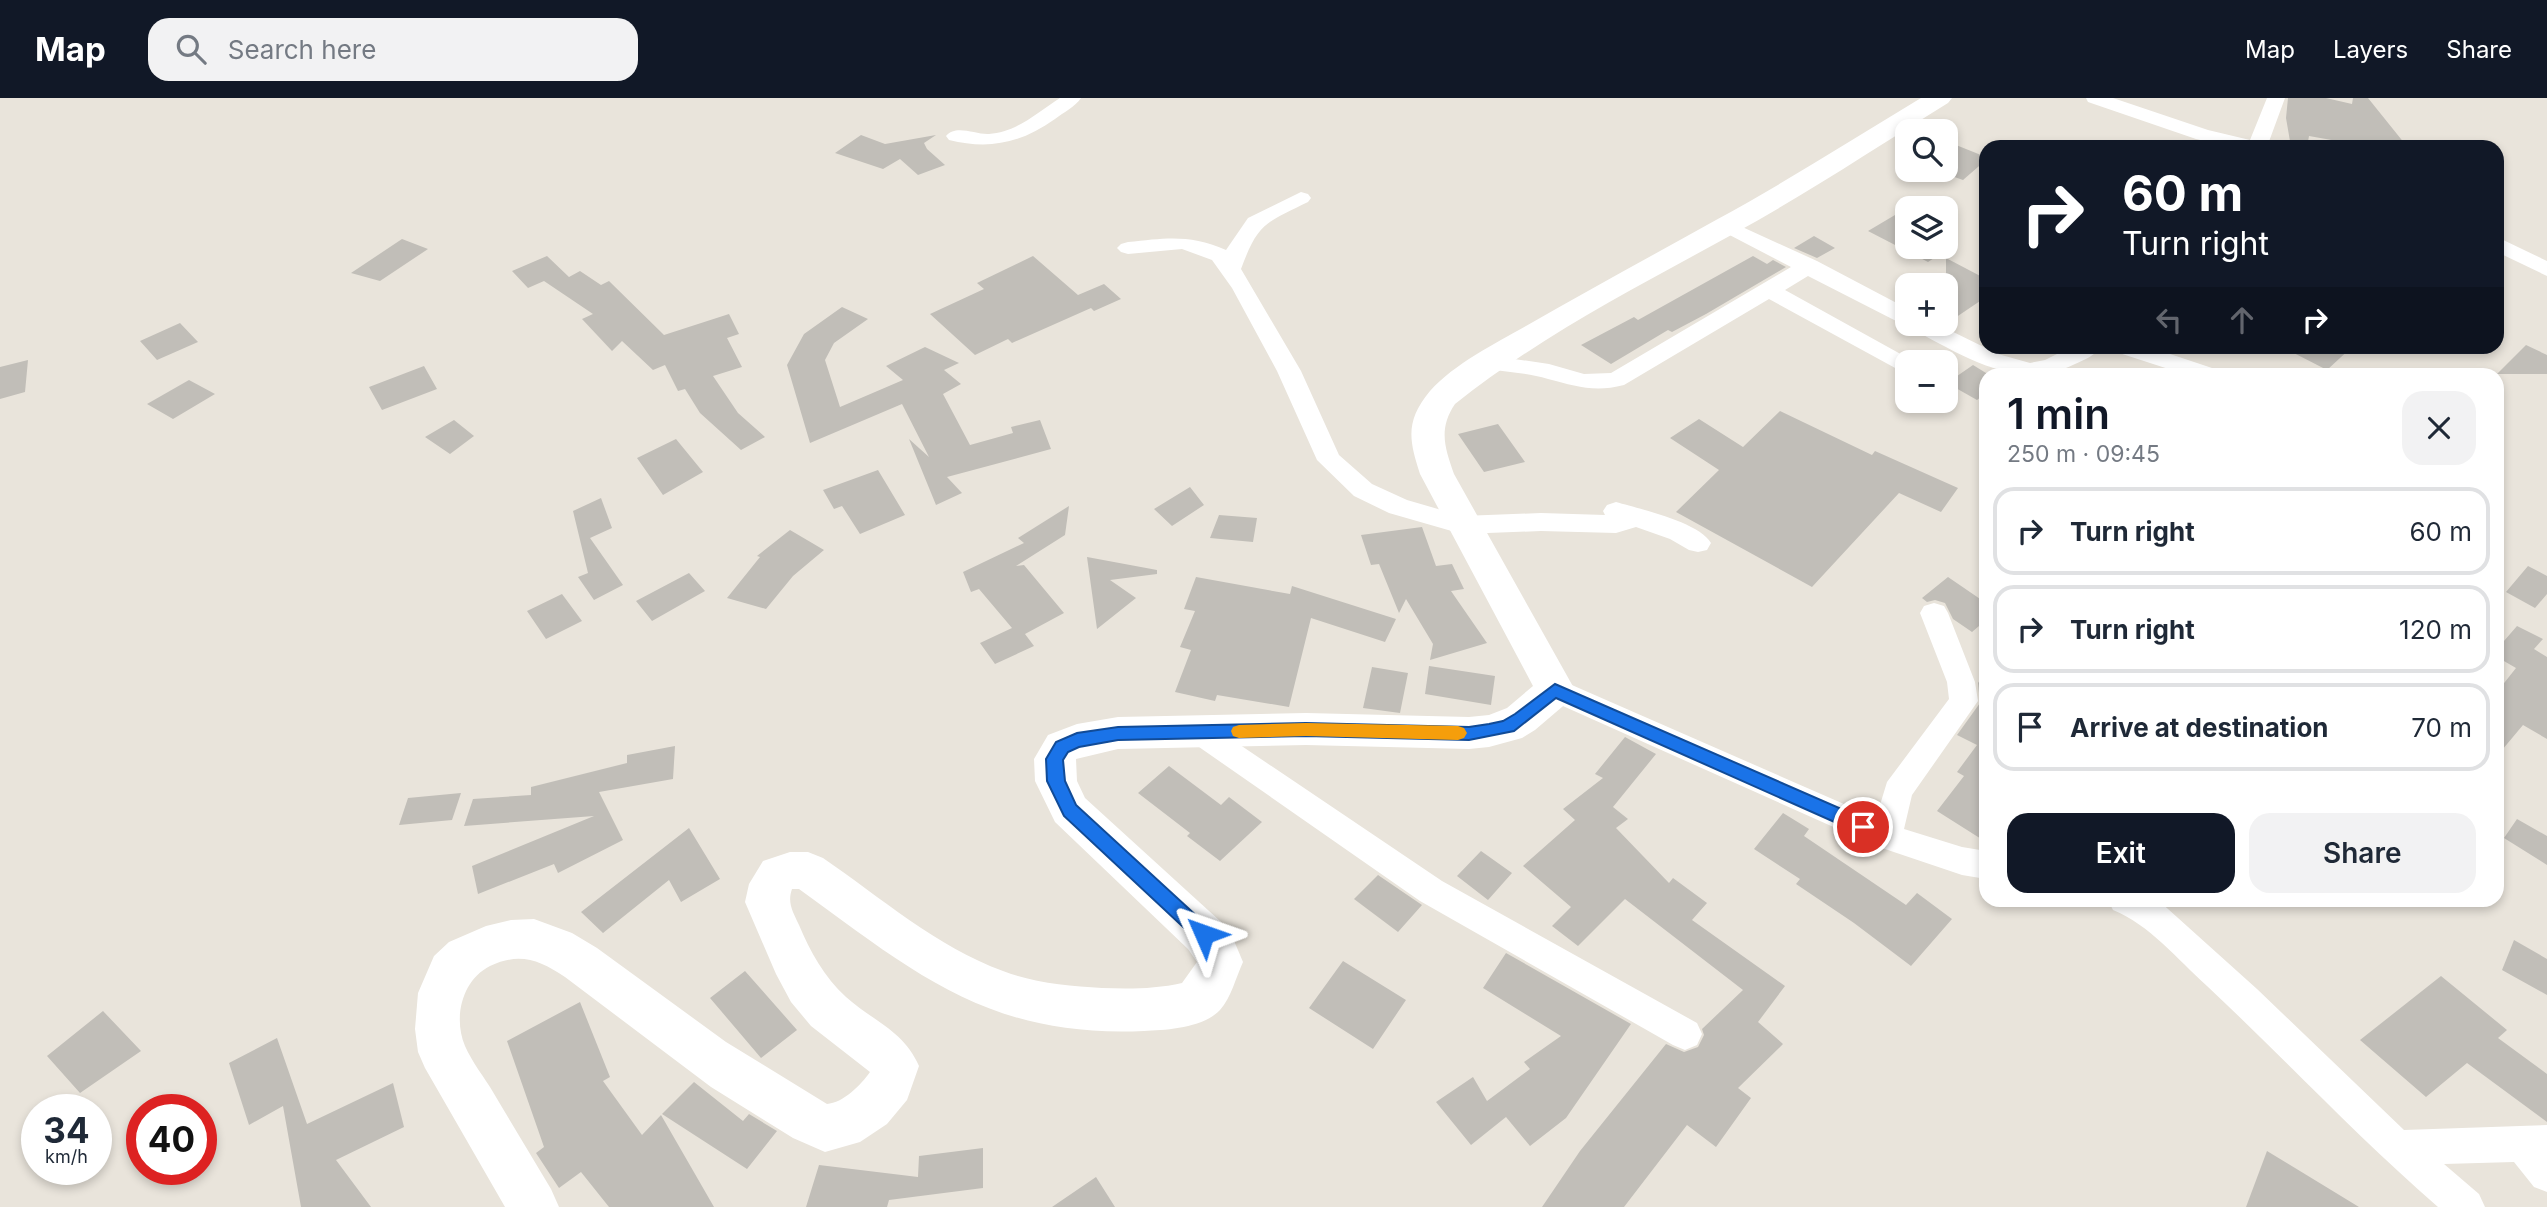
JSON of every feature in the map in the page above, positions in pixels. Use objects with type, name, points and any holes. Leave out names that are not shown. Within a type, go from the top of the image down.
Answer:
[{"type":"street","points":[[956,136],[991,140],[1011,136],[1028,129],[1072,98]]},
{"type":"street","points":[[1939,98],[1727,226],[1655,264],[1487,362],[1443,397],[1427,426],[1430,458],[1454,518],[1555,690],[1887,837],[1979,864]]},
{"type":"street","points":[[2095,98],[2203,135],[2226,140]]},
{"type":"street","points":[[2260,140],[2276,98]]},
{"type":"street","points":[[1231,268],[1236,245],[1243,232],[1259,220],[1301,198]]},
{"type":"street","points":[[1727,226],[1895,311]]},
{"type":"street","points":[[1128,248],[1182,243],[1200,246],[1220,255],[1231,268],[1289,371],[1329,460],[1363,490],[1398,507],[1454,518],[1616,524],[1633,519],[1679,533],[1698,543]]},
{"type":"street","points":[[2504,247],[2547,270]]},
{"type":"street","points":[[1487,362],[1549,371],[1583,382],[1615,380],[1809,266]]},
{"type":"street","points":[[1769,290],[1895,361]]},
{"type":"street","points":[[1945,336],[1979,352]]},
{"type":"street","points":[[1958,356],[1970,348]]},
{"type":"street","points":[[1983,354],[2021,368]]},
{"type":"street","points":[[2038,368],[2059,363],[2076,354]]},
{"type":"street","points":[[2146,354],[2189,368]]},
{"type":"street","points":[[1887,837],[1898,792],[1964,701],[1961,682],[1934,613]]},
{"type":"street","points":[[533,1207],[442,1052],[437,1032],[437,1012],[447,977],[458,962],[480,948],[509,941],[540,940],[589,970],[683,1041],[766,1095],[825,1128],[841,1125],[862,1114],[883,1095],[891,1083],[895,1066],[886,1053],[872,1041],[830,1014],[802,978],[767,902],[768,888],[776,874],[789,869],[808,871],[906,943],[961,975],[1004,993],[1035,1002],[1095,1011],[1139,1010],[1191,1003],[1202,996],[1220,962],[1216,950],[1190,920],[1070,810],[1056,781],[1054,759],[1062,747],[1077,740],[1118,733],[1306,729],[1469,733],[1489,731],[1508,727],[1521,719],[1555,690]]},
{"type":"street","points":[[1199,733],[1431,891],[1685,1034]]},
{"type":"street","points":[[2141,907],[2245,1000],[2397,1148],[2466,1207]]},
{"type":"street","points":[[2397,1148],[2535,1144],[2547,1174]]},
{"type":"building","points":[[2288,98],[2326,98],[2352,104],[2353,98],[2368,98],[2402,140],[2332,140],[2309,136],[2308,140],[2290,140],[2286,118]]},
{"type":"building","points":[[861,135],[885,144],[936,135],[924,143],[945,165],[918,175],[900,159],[883,169],[835,153]]},
{"type":"building","points":[[1958,146],[1979,154],[1979,166],[1963,180],[1958,178]]},
{"type":"building","points":[[1895,215],[1895,245],[1868,231]]},
{"type":"building","points":[[1814,236],[1835,248],[1817,258],[1794,248]]},
{"type":"building","points":[[402,239],[428,249],[380,281],[351,273]]},
{"type":"building","points":[[547,256],[569,277],[580,271],[601,285],[609,281],[664,335],[729,314],[739,334],[727,338],[742,367],[713,376],[738,413],[765,437],[741,450],[700,413],[685,389],[678,391],[665,365],[653,370],[622,341],[612,351],[582,319],[593,314],[544,281],[528,288],[512,271]]},
{"type":"building","points":[[1033,256],[1078,295],[1104,284],[1121,299],[1094,311],[1091,308],[1012,343],[1008,339],[975,355],[930,314],[984,289],[977,283]]},
{"type":"building","points":[[1753,256],[1767,264],[1773,260],[1786,267],[1706,314],[1672,332],[1668,330],[1611,364],[1581,345],[1634,317],[1638,320]]},
{"type":"building","points":[[1946,259],[1979,275],[1979,302],[1958,316],[1958,273],[1946,273]]},
{"type":"building","points":[[842,307],[868,319],[834,343],[825,360],[840,407],[903,380],[886,366],[925,347],[959,363],[944,370],[961,384],[943,394],[970,445],[1013,433],[1011,427],[1040,420],[1051,449],[947,477],[962,493],[936,505],[909,439],[929,457],[902,404],[810,443],[787,365],[804,334]]},
{"type":"building","points":[[180,323],[198,342],[157,360],[140,341]]},
{"type":"building","points":[[2526,345],[2547,355],[2547,374],[2504,374],[2503,368]]},
{"type":"building","points":[[2296,354],[2344,354],[2329,368],[2323,368]]},
{"type":"building","points":[[28,360],[25,392],[0,399],[0,367]]},
{"type":"building","points":[[1973,365],[1979,369],[1977,400],[1958,389],[1958,375]]},
{"type":"building","points":[[424,366],[437,389],[382,410],[369,387]]},
{"type":"building","points":[[189,380],[215,394],[173,419],[147,404]]},
{"type":"building","points":[[1780,411],[1872,455],[1875,451],[1958,488],[1941,512],[1899,493],[1812,587],[1676,512],[1719,470],[1670,438],[1699,419],[1743,447]]},
{"type":"building","points":[[454,420],[474,436],[450,454],[425,437]]},
{"type":"building","points":[[1498,424],[1525,462],[1484,472],[1458,434]]},
{"type":"building","points":[[676,439],[703,472],[663,495],[637,458]]},
{"type":"building","points":[[878,470],[905,515],[860,534],[842,506],[834,509],[823,490]]},
{"type":"building","points":[[1190,487],[1204,505],[1172,526],[1154,509]]},
{"type":"building","points":[[601,498],[612,528],[590,538],[623,585],[594,600],[578,577],[588,573],[573,511]]},
{"type":"building","points":[[1069,506],[1065,535],[1016,566],[1024,565],[1064,613],[1025,634],[1034,646],[995,664],[980,643],[1012,628],[979,589],[971,592],[963,572],[1024,543],[1018,538]]},
{"type":"building","points":[[1219,515],[1257,518],[1253,542],[1210,538]]},
{"type":"building","points":[[1422,527],[1436,566],[1452,564],[1464,589],[1451,591],[1487,643],[1430,660],[1433,644],[1406,599],[1399,613],[1379,564],[1371,565],[1361,535]]},
{"type":"building","points":[[790,530],[824,550],[793,576],[766,609],[727,598],[760,557],[757,556]]},
{"type":"building","points":[[1087,557],[1157,570],[1157,574],[1110,580],[1136,598],[1097,629]]},
{"type":"building","points":[[2528,566],[2547,576],[2547,594],[2535,608],[2506,592]]},
{"type":"building","points":[[689,573],[705,591],[652,621],[636,601]]},
{"type":"building","points":[[1196,577],[1290,594],[1292,586],[1396,619],[1385,642],[1311,618],[1289,707],[1217,695],[1215,701],[1175,692],[1191,650],[1180,647],[1195,611],[1184,609]]},
{"type":"building","points":[[1948,577],[1979,598],[1979,626],[1972,632],[1953,619],[1945,603],[1935,600],[1927,602],[1922,598]]},
{"type":"building","points":[[562,594],[582,621],[546,639],[527,611]]},
{"type":"building","points":[[2517,626],[2543,639],[2534,649],[2547,657],[2547,739],[2523,725],[2504,748],[2504,683],[2516,668],[2504,661],[2504,641]]},
{"type":"building","points":[[1429,666],[1495,676],[1491,705],[1425,694]]},
{"type":"building","points":[[1372,667],[1408,673],[1400,713],[1363,708]]},
{"type":"building","points":[[1979,704],[1979,838],[1937,811],[1964,776],[1957,772],[1977,745],[1957,735]]},
{"type":"building","points":[[1625,737],[1656,754],[1613,807],[1628,819],[1616,828],[1669,883],[1673,878],[1707,903],[1692,920],[1785,986],[1758,1022],[1783,1044],[1738,1088],[1751,1098],[1716,1147],[1687,1125],[1624,1207],[1542,1207],[1580,1151],[1666,1044],[1684,1052],[1698,1047],[1704,1035],[1702,1029],[1743,990],[1625,899],[1578,946],[1552,926],[1571,907],[1523,866],[1575,820],[1563,809],[1603,778],[1595,774]]},
{"type":"building","points":[[675,746],[673,779],[599,792],[623,840],[558,873],[554,864],[478,894],[472,866],[594,816],[464,826],[473,799],[531,795],[531,787],[627,763],[627,755]]},
{"type":"building","points":[[1169,766],[1221,805],[1229,797],[1262,822],[1220,861],[1187,836],[1190,833],[1138,793]]},
{"type":"building","points":[[461,793],[452,820],[399,825],[408,798]]},
{"type":"building","points":[[1783,813],[1809,829],[1804,836],[1906,905],[1917,893],[1952,919],[1911,966],[1796,884],[1800,879],[1754,849]]},
{"type":"building","points":[[2517,819],[2547,836],[2547,865],[2504,838]]},
{"type":"building","points":[[689,828],[720,879],[681,902],[669,880],[603,933],[581,912]]},
{"type":"building","points":[[1481,851],[1512,873],[1488,900],[1457,876]]},
{"type":"building","points":[[1378,875],[1422,905],[1398,932],[1354,899]]},
{"type":"building","points":[[2514,940],[2547,959],[2547,995],[2502,970]]},
{"type":"building","points":[[1506,953],[1631,1024],[1566,1118],[1530,1146],[1506,1117],[1471,1145],[1436,1102],[1473,1077],[1487,1101],[1530,1069],[1524,1062],[1561,1036],[1483,988]]},
{"type":"building","points":[[1343,961],[1406,1000],[1373,1049],[1309,1008]]},
{"type":"building","points":[[745,971],[797,1030],[761,1058],[710,998]]},
{"type":"building","points":[[2441,976],[2507,1030],[2498,1038],[2547,1074],[2547,1122],[2467,1063],[2426,1097],[2360,1040]]},
{"type":"building","points":[[580,1002],[610,1077],[603,1081],[642,1135],[661,1115],[714,1207],[609,1207],[581,1172],[559,1188],[536,1153],[544,1147],[507,1041]]},
{"type":"building","points":[[103,1011],[141,1051],[80,1093],[47,1056]]},
{"type":"building","points":[[277,1038],[307,1124],[393,1083],[404,1127],[336,1160],[371,1207],[301,1207],[283,1106],[249,1125],[229,1063]]},
{"type":"building","points":[[694,1082],[743,1121],[749,1114],[777,1131],[747,1169],[662,1114]]},
{"type":"building","points":[[983,1148],[983,1188],[889,1200],[887,1207],[806,1207],[819,1165],[918,1177],[919,1156]]},
{"type":"building","points":[[2267,1151],[2359,1207],[2246,1207]]},
{"type":"building","points":[[1096,1177],[1115,1207],[1052,1207]]},
{"type":"slow traffic","points":[[1239,731],[1306,729],[1458,733]]},
{"type":"route","points":[[1204,934],[1070,810],[1056,781],[1054,759],[1062,747],[1077,740],[1118,733],[1306,729],[1469,733],[1489,731],[1508,727],[1521,719],[1555,690],[1863,827]]}]
